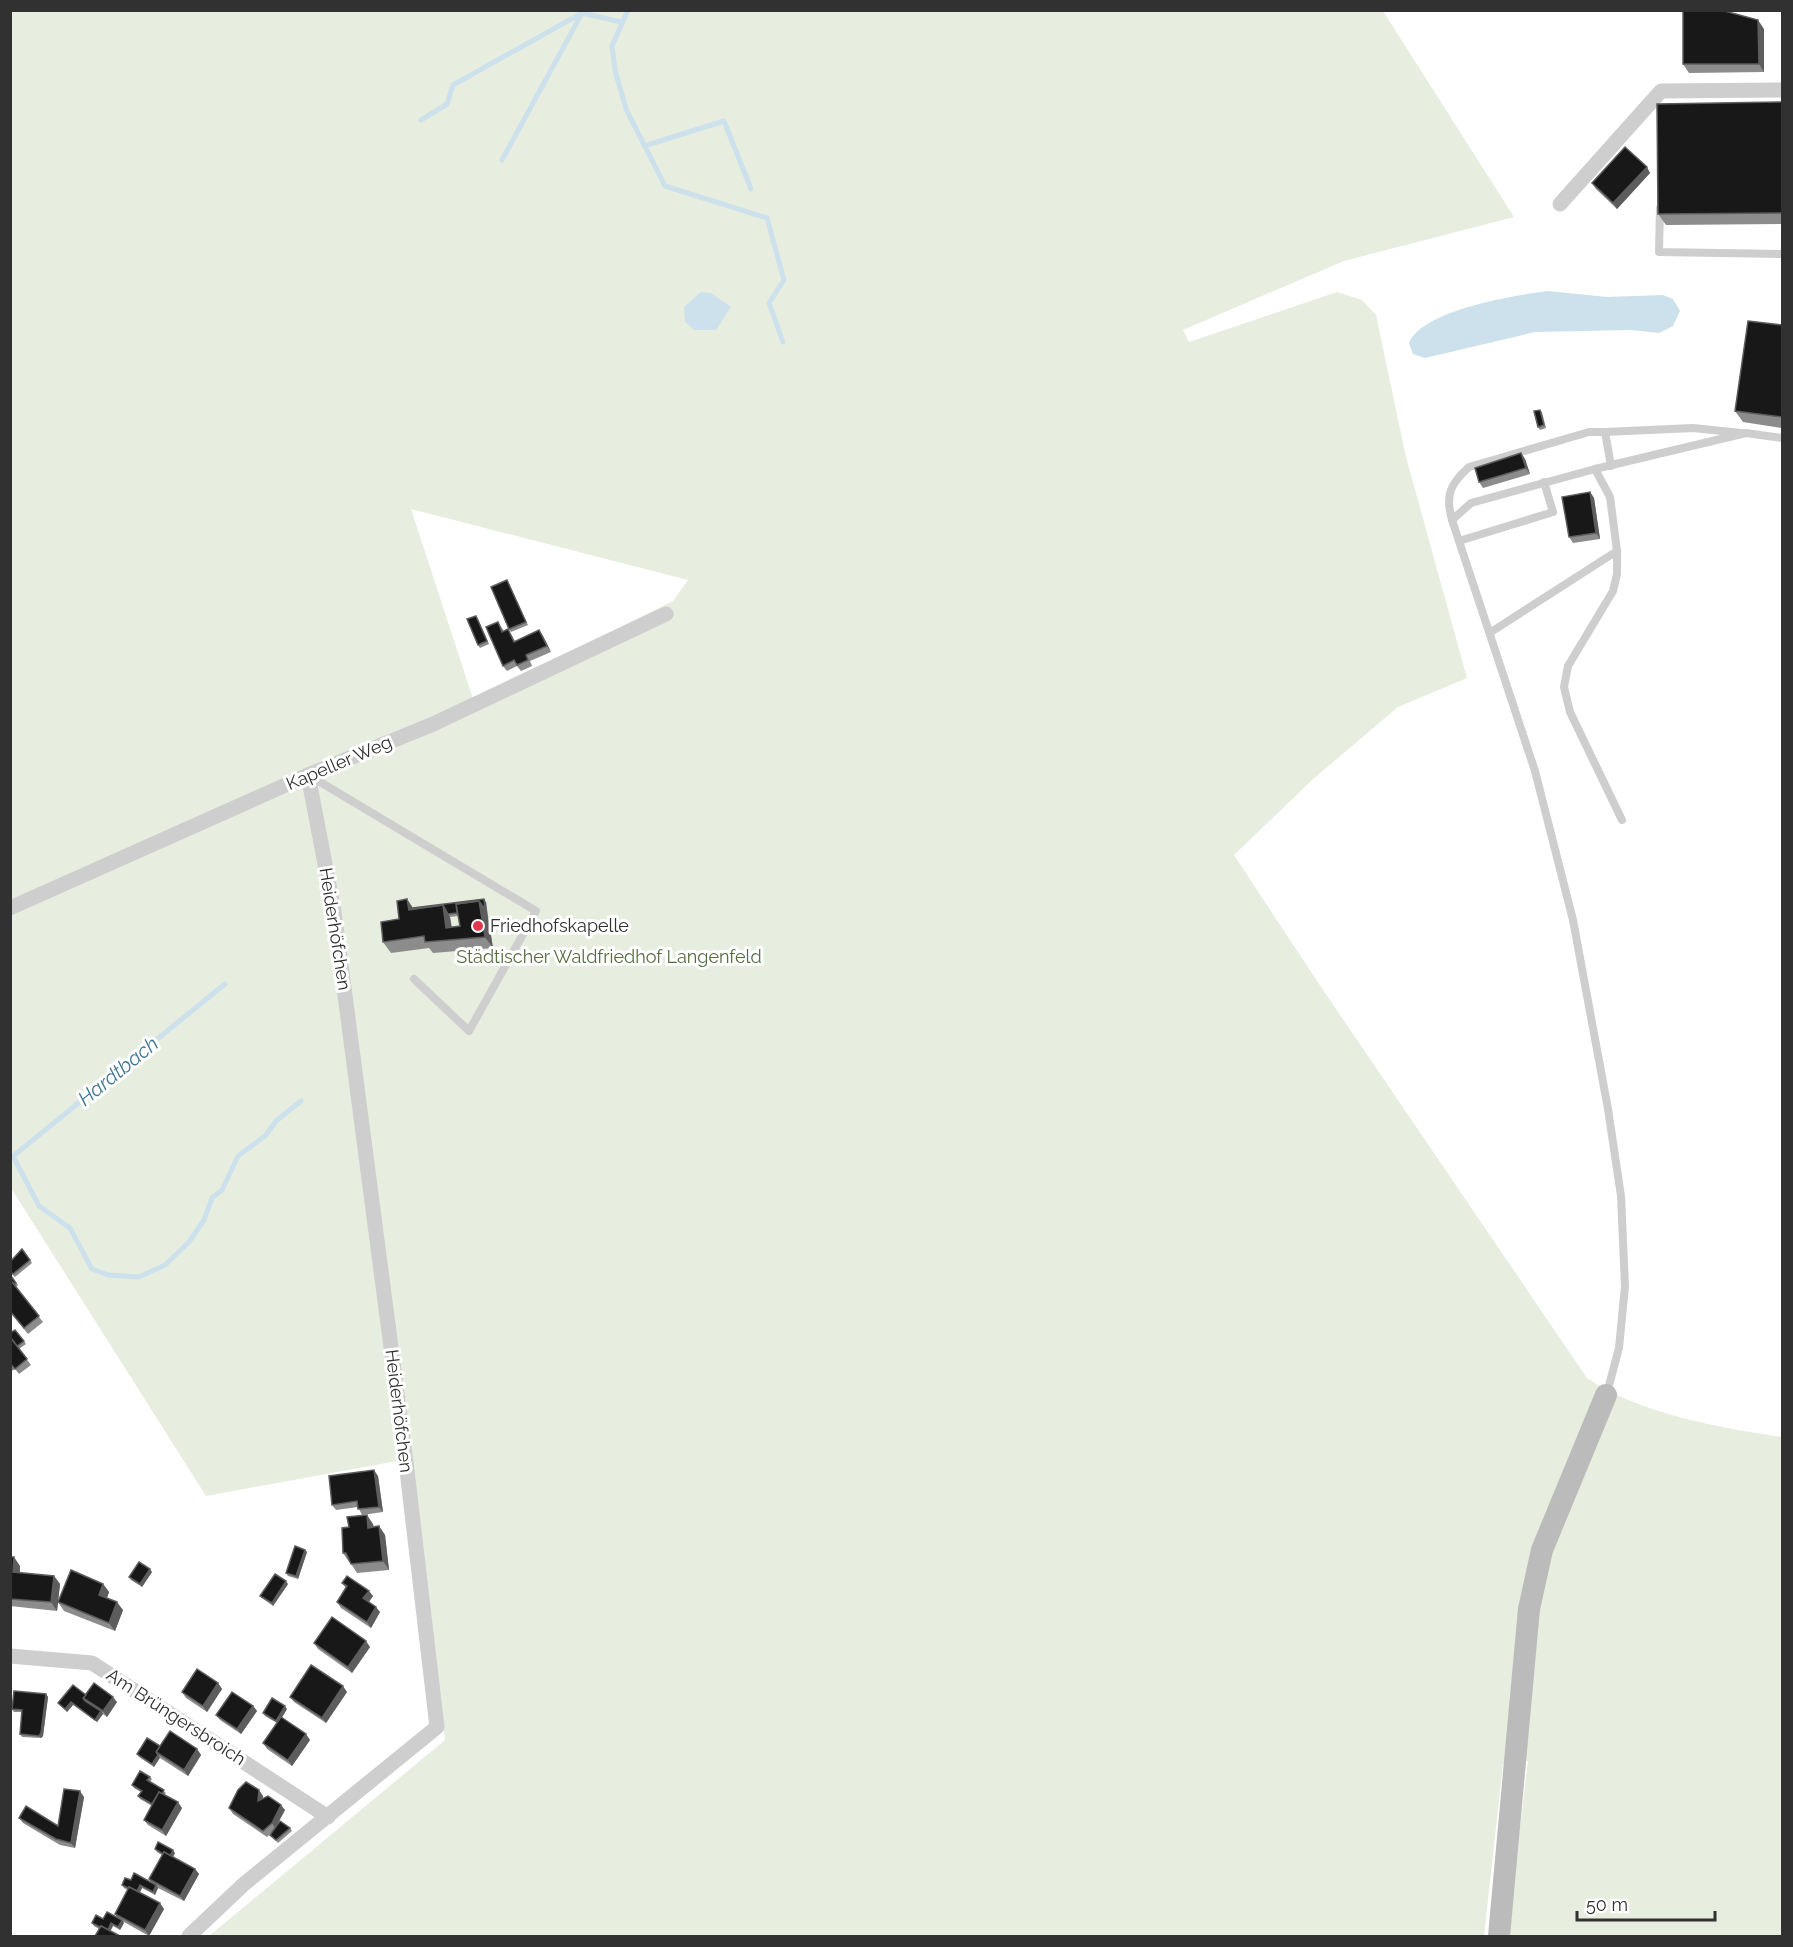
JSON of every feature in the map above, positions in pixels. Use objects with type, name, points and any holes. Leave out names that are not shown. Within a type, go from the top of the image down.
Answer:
[{"type":"street","points":[[1560,204],[1661,97],[1782,90]]},
{"type":"street","name":"Kapeller Weg","points":[[10,908],[308,775],[431,725],[666,614]]},
{"type":"street","name":"Heiderhöfchen","points":[[189,1936],[244,1884],[437,1727],[406,1462],[334,911],[308,775]]},
{"type":"street","points":[[1499,1936],[1529,1609],[1542,1550],[1606,1395]]},
{"type":"street","name":"Am Brüngersbroich","points":[[10,1656],[92,1663],[328,1817]]},
{"type":"lane","points":[[1660,194],[1659,252],[1782,254]]},
{"type":"lane","points":[[1606,1395],[1619,1348],[1625,1286],[1621,1196],[1608,1109],[1572,920],[1535,771],[1491,632],[1452,520],[1447,503],[1448,491],[1455,479],[1469,466],[1589,432],[1693,428],[1782,438]]},
{"type":"lane","points":[[1605,432],[1611,466]]},
{"type":"lane","points":[[1452,520],[1471,503],[1595,469],[1746,434]]},
{"type":"lane","points":[[1595,469],[1610,497],[1617,551],[1613,591],[1568,666],[1564,687],[1570,712],[1622,820]]},
{"type":"lane","points":[[1460,541],[1553,512],[1544,482]]},
{"type":"lane","points":[[1491,632],[1617,551]]},
{"type":"lane","points":[[308,775],[536,911],[469,1031],[414,979]]},
{"type":"green space","name":"Städtischer Waldfriedhof Langenfeld","points":[[11,11],[1383,11],[1514,217],[1344,261],[1183,330],[1189,342],[1337,292],[1362,300],[1376,315],[1406,457],[1467,678],[1398,707],[1312,780],[1234,855],[1587,1378],[1631,1401],[1681,1418],[1782,1437],[1782,1936],[1507,1936],[1528,1761],[1503,1764],[1484,1936],[209,1936],[445,1740],[408,1459],[206,1496],[11,1188]],"holes":[[[411,509],[688,580],[673,601],[473,699]]]},
{"type":"water","points":[[1548,291],[1607,297],[1663,295],[1673,299],[1680,311],[1673,326],[1659,333],[1631,330],[1535,332],[1425,358],[1413,354],[1409,343],[1417,331],[1450,313],[1514,296]]},
{"type":"water","points":[[701,292],[711,293],[731,307],[716,330],[694,330],[685,322],[684,307]]},
{"type":"building","points":[[1683,10],[1721,10],[1758,20],[1759,64],[1683,64]]},
{"type":"building","points":[[1782,102],[1782,213],[1658,214],[1657,104]]},
{"type":"building","points":[[1625,147],[1647,167],[1613,203],[1592,183]]},
{"type":"building","points":[[1748,321],[1782,325],[1782,417],[1735,411]]},
{"type":"building","points":[[1540,410],[1544,425],[1538,427],[1534,411]]},
{"type":"building","points":[[1521,453],[1526,468],[1479,482],[1475,468]]},
{"type":"building","points":[[1590,492],[1596,533],[1569,537],[1562,497]]},
{"type":"building","points":[[507,580],[526,622],[509,629],[491,587]]},
{"type":"building","points":[[476,616],[487,641],[478,645],[467,619]]},
{"type":"building","points":[[498,622],[502,632],[508,629],[514,642],[539,630],[547,646],[526,655],[528,660],[517,665],[514,660],[503,666],[486,627]]},
{"type":"building","points":[[407,899],[409,910],[443,905],[446,928],[460,926],[456,904],[479,901],[485,937],[425,942],[424,936],[383,942],[381,922],[399,919],[397,901]]},
{"type":"building","points":[[484,899],[485,909],[479,901],[456,904],[457,913],[448,914],[443,905],[413,909],[413,908]]},
{"type":"building","points":[[22,1249],[30,1260],[13,1274],[10,1271],[10,1262]]},
{"type":"building","points":[[12,1282],[39,1316],[24,1328],[10,1311],[10,1283]]},
{"type":"building","points":[[15,1330],[24,1341],[17,1346],[10,1337],[10,1333]]},
{"type":"building","points":[[10,1337],[27,1359],[15,1369],[10,1363]]},
{"type":"building","points":[[374,1470],[379,1507],[358,1509],[357,1501],[332,1505],[329,1476]]},
{"type":"building","points":[[367,1515],[368,1528],[379,1526],[383,1561],[351,1564],[346,1553],[343,1553],[342,1528],[349,1527],[347,1517]]},
{"type":"building","points":[[295,1546],[305,1550],[296,1576],[286,1573]]},
{"type":"building","points":[[10,1557],[14,1557],[13,1572],[54,1576],[51,1602],[10,1599]]},
{"type":"building","points":[[139,1562],[150,1569],[140,1584],[129,1577]]},
{"type":"building","points":[[71,1570],[103,1584],[99,1595],[117,1602],[109,1623],[58,1602]]},
{"type":"building","points":[[275,1574],[286,1581],[272,1603],[260,1596]]},
{"type":"building","points":[[347,1576],[369,1591],[363,1598],[376,1607],[367,1622],[337,1602],[347,1586],[342,1583]]},
{"type":"building","points":[[332,1617],[366,1641],[348,1667],[314,1643]]},
{"type":"building","points":[[311,1665],[343,1686],[322,1718],[290,1697]]},
{"type":"building","points":[[197,1669],[218,1683],[203,1706],[182,1692]]},
{"type":"building","points":[[94,1683],[113,1697],[103,1711],[83,1698]]},
{"type":"building","points":[[73,1685],[86,1695],[83,1698],[85,1701],[101,1711],[95,1720],[71,1702],[65,1709],[58,1703]]},
{"type":"building","points":[[14,1691],[46,1694],[39,1736],[20,1734],[22,1710],[12,1709]]},
{"type":"building","points":[[232,1692],[253,1706],[237,1729],[216,1715]]},
{"type":"building","points":[[272,1698],[285,1706],[276,1721],[263,1713]]},
{"type":"building","points":[[281,1717],[306,1734],[288,1760],[263,1743]]},
{"type":"building","points":[[170,1731],[197,1749],[184,1770],[156,1752]]},
{"type":"building","points":[[147,1738],[160,1746],[156,1752],[158,1755],[152,1764],[137,1754]]},
{"type":"building","points":[[140,1771],[150,1777],[147,1780],[164,1790],[162,1794],[159,1792],[152,1804],[138,1796],[142,1791],[132,1785]]},
{"type":"building","points":[[246,1782],[259,1790],[258,1801],[268,1796],[281,1805],[272,1823],[263,1831],[229,1808],[238,1790]]},
{"type":"building","points":[[64,1789],[80,1791],[71,1843],[56,1839],[19,1818],[26,1806],[58,1826]]},
{"type":"building","points":[[159,1792],[178,1802],[162,1830],[144,1820]]},
{"type":"building","points":[[280,1821],[290,1828],[276,1840],[270,1835]]},
{"type":"building","points":[[158,1842],[173,1850],[170,1856],[155,1849]]},
{"type":"building","points":[[164,1852],[195,1869],[180,1896],[149,1879]]},
{"type":"building","points":[[134,1873],[156,1885],[153,1892],[140,1885],[137,1891],[122,1885],[125,1878],[131,1880]]},
{"type":"building","points":[[129,1887],[160,1903],[145,1930],[115,1914]]},
{"type":"building","points":[[107,1912],[122,1920],[118,1927],[111,1923],[108,1930],[92,1923],[96,1915],[103,1919]]},
{"type":"building","points":[[101,1926],[120,1936],[95,1936]]},
{"type":"waterway","points":[[628,10],[612,46],[615,70],[626,109],[665,186],[767,218],[784,280],[769,303],[783,342]]},
{"type":"waterway","points":[[421,120],[447,104],[453,85],[582,13],[621,22]]},
{"type":"waterway","points":[[502,160],[581,15]]},
{"type":"waterway","points":[[644,146],[724,121],[751,189]]},
{"type":"waterway","name":"Hardtbach","points":[[12,1157],[225,984]]},
{"type":"waterway","points":[[13,1156],[39,1206],[70,1228],[92,1269],[108,1275],[139,1277],[165,1265],[189,1242],[204,1220],[212,1198],[222,1190],[238,1156],[266,1135],[276,1121],[301,1101]]},
{"type":"place","name":"Friedhofskapelle","points":[[478,926]]}]
